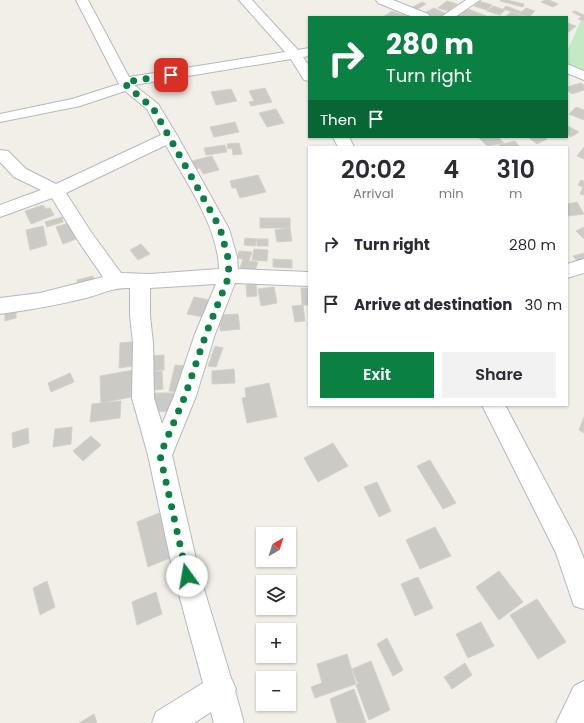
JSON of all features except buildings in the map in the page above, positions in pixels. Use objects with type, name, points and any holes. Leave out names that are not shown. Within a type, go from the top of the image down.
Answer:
[{"type":"street","points":[[82,0],[126,84],[153,108],[170,137],[220,228],[228,258],[229,276],[206,334],[185,396],[160,455]]},
{"type":"street","points":[[245,0],[295,55],[308,75]]},
{"type":"street","points":[[382,0],[422,16]]},
{"type":"street","points":[[449,16],[474,0]]},
{"type":"street","points":[[0,118],[75,103],[126,84],[308,52]]},
{"type":"street","points":[[568,68],[584,76]]},
{"type":"street","points":[[0,211],[56,191],[170,137]]},
{"type":"street","points":[[2,155],[20,173],[56,191],[85,237],[116,280]]},
{"type":"street","points":[[568,272],[584,266]]},
{"type":"street","points":[[0,306],[40,301],[79,292],[116,280],[140,281],[229,276],[308,279]]},
{"type":"street","points":[[140,281],[140,316],[144,343],[143,398],[160,455],[187,576],[221,689],[229,723]]},
{"type":"street","points":[[494,406],[567,548],[584,596]]},
{"type":"street","points":[[167,723],[221,689]]},
{"type":"street","points":[[571,723],[584,696]]},
{"type":"green space","points":[[584,13],[584,72],[568,66],[568,50]]},
{"type":"route","points":[[171,75],[125,82],[127,86],[153,108],[220,228],[228,258],[229,276],[194,366],[185,396],[160,455],[187,576]]}]
